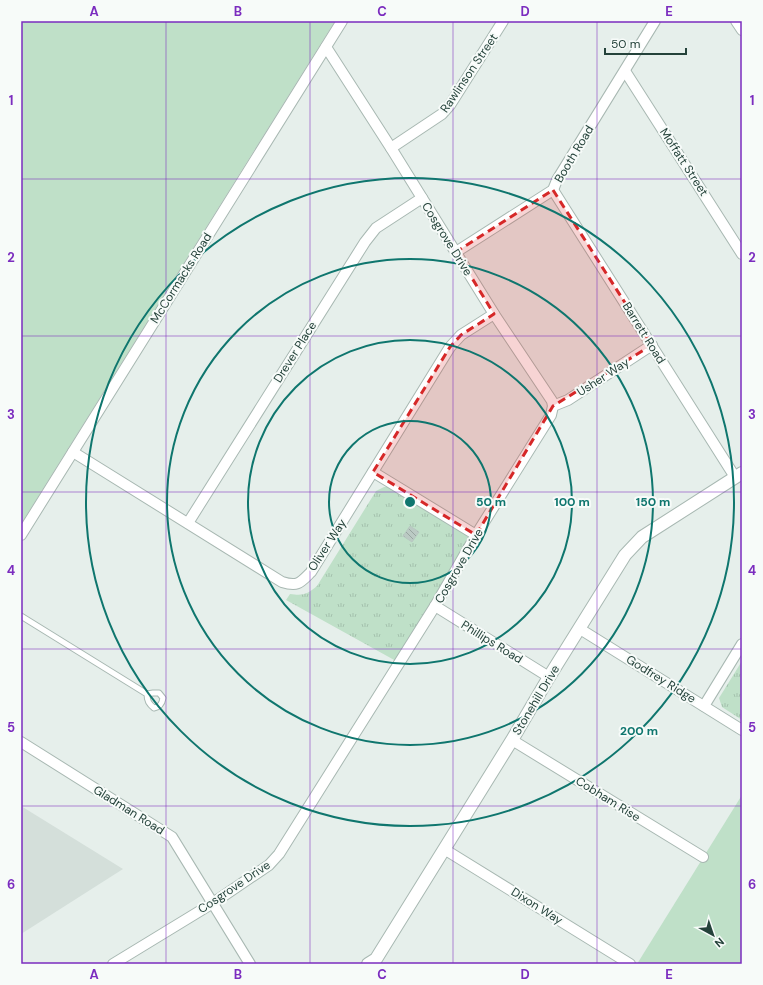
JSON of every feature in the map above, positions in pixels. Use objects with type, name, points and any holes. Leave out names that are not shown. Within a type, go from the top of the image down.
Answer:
[{"type":"street","name":"McCormacks Road","points":[[21,535],[342,21]]},
{"type":"street","name":"Rawlinson Street","points":[[391,148],[442,114],[450,105],[503,21]]},
{"type":"street","name":"Booth Road","points":[[456,252],[553,190],[557,180],[656,21]]},
{"type":"street","points":[[736,21],[742,30]]},
{"type":"street","name":"Cosgrove Drive","points":[[113,964],[270,865],[279,854],[435,606],[476,535],[551,415],[554,406],[494,314],[391,148],[326,47]]},
{"type":"street","name":"Moffatt Street","points":[[625,71],[742,254]]},
{"type":"street","name":"Barrett Road","points":[[553,190],[652,346],[739,475]]},
{"type":"street","name":"Drever Place","points":[[188,523],[365,242],[376,228],[422,198]]},
{"type":"street","name":"Oliver Way","points":[[73,452],[282,582],[292,585],[302,582],[311,572],[450,347],[461,336],[494,314]]},
{"type":"street","name":"Usher Way","points":[[554,406],[568,400],[652,346]]},
{"type":"street","points":[[373,472],[476,535]]},
{"type":"street","name":"Stonehill Drive","points":[[376,962],[549,677],[625,556],[642,537],[739,475]]},
{"type":"street","name":"Phillips Road","points":[[435,606],[549,677]]},
{"type":"street","name":"Godfrey Ridge","points":[[580,629],[742,730]]},
{"type":"street","points":[[704,706],[742,644]]},
{"type":"street","name":"Cobham Rise","points":[[512,740],[703,857]]},
{"type":"street","name":"Gladman Road","points":[[21,742],[172,837],[250,964]]},
{"type":"street","name":"Dixon Way","points":[[444,849],[630,964]]},
{"type":"lane","points":[[21,616],[147,694]]},
{"type":"highlighted area","points":[[553,190],[652,345],[553,406],[476,535],[373,472],[450,347],[461,335],[494,314],[456,252]]},
{"type":"shaded area","points":[[21,806],[123,869],[21,934]]},
{"type":"green space","points":[[21,21],[335,21],[21,524]]},
{"type":"green space","points":[[384,487],[388,487],[464,532],[469,539],[468,546],[396,661],[286,600],[290,594],[305,594],[317,586],[376,491]]},
{"type":"green space","points":[[742,661],[742,720],[722,707],[719,698]]},
{"type":"green space","points":[[742,795],[742,964],[637,964]]},
{"type":"building","points":[[410,526],[419,532],[412,542],[403,536]]}]
